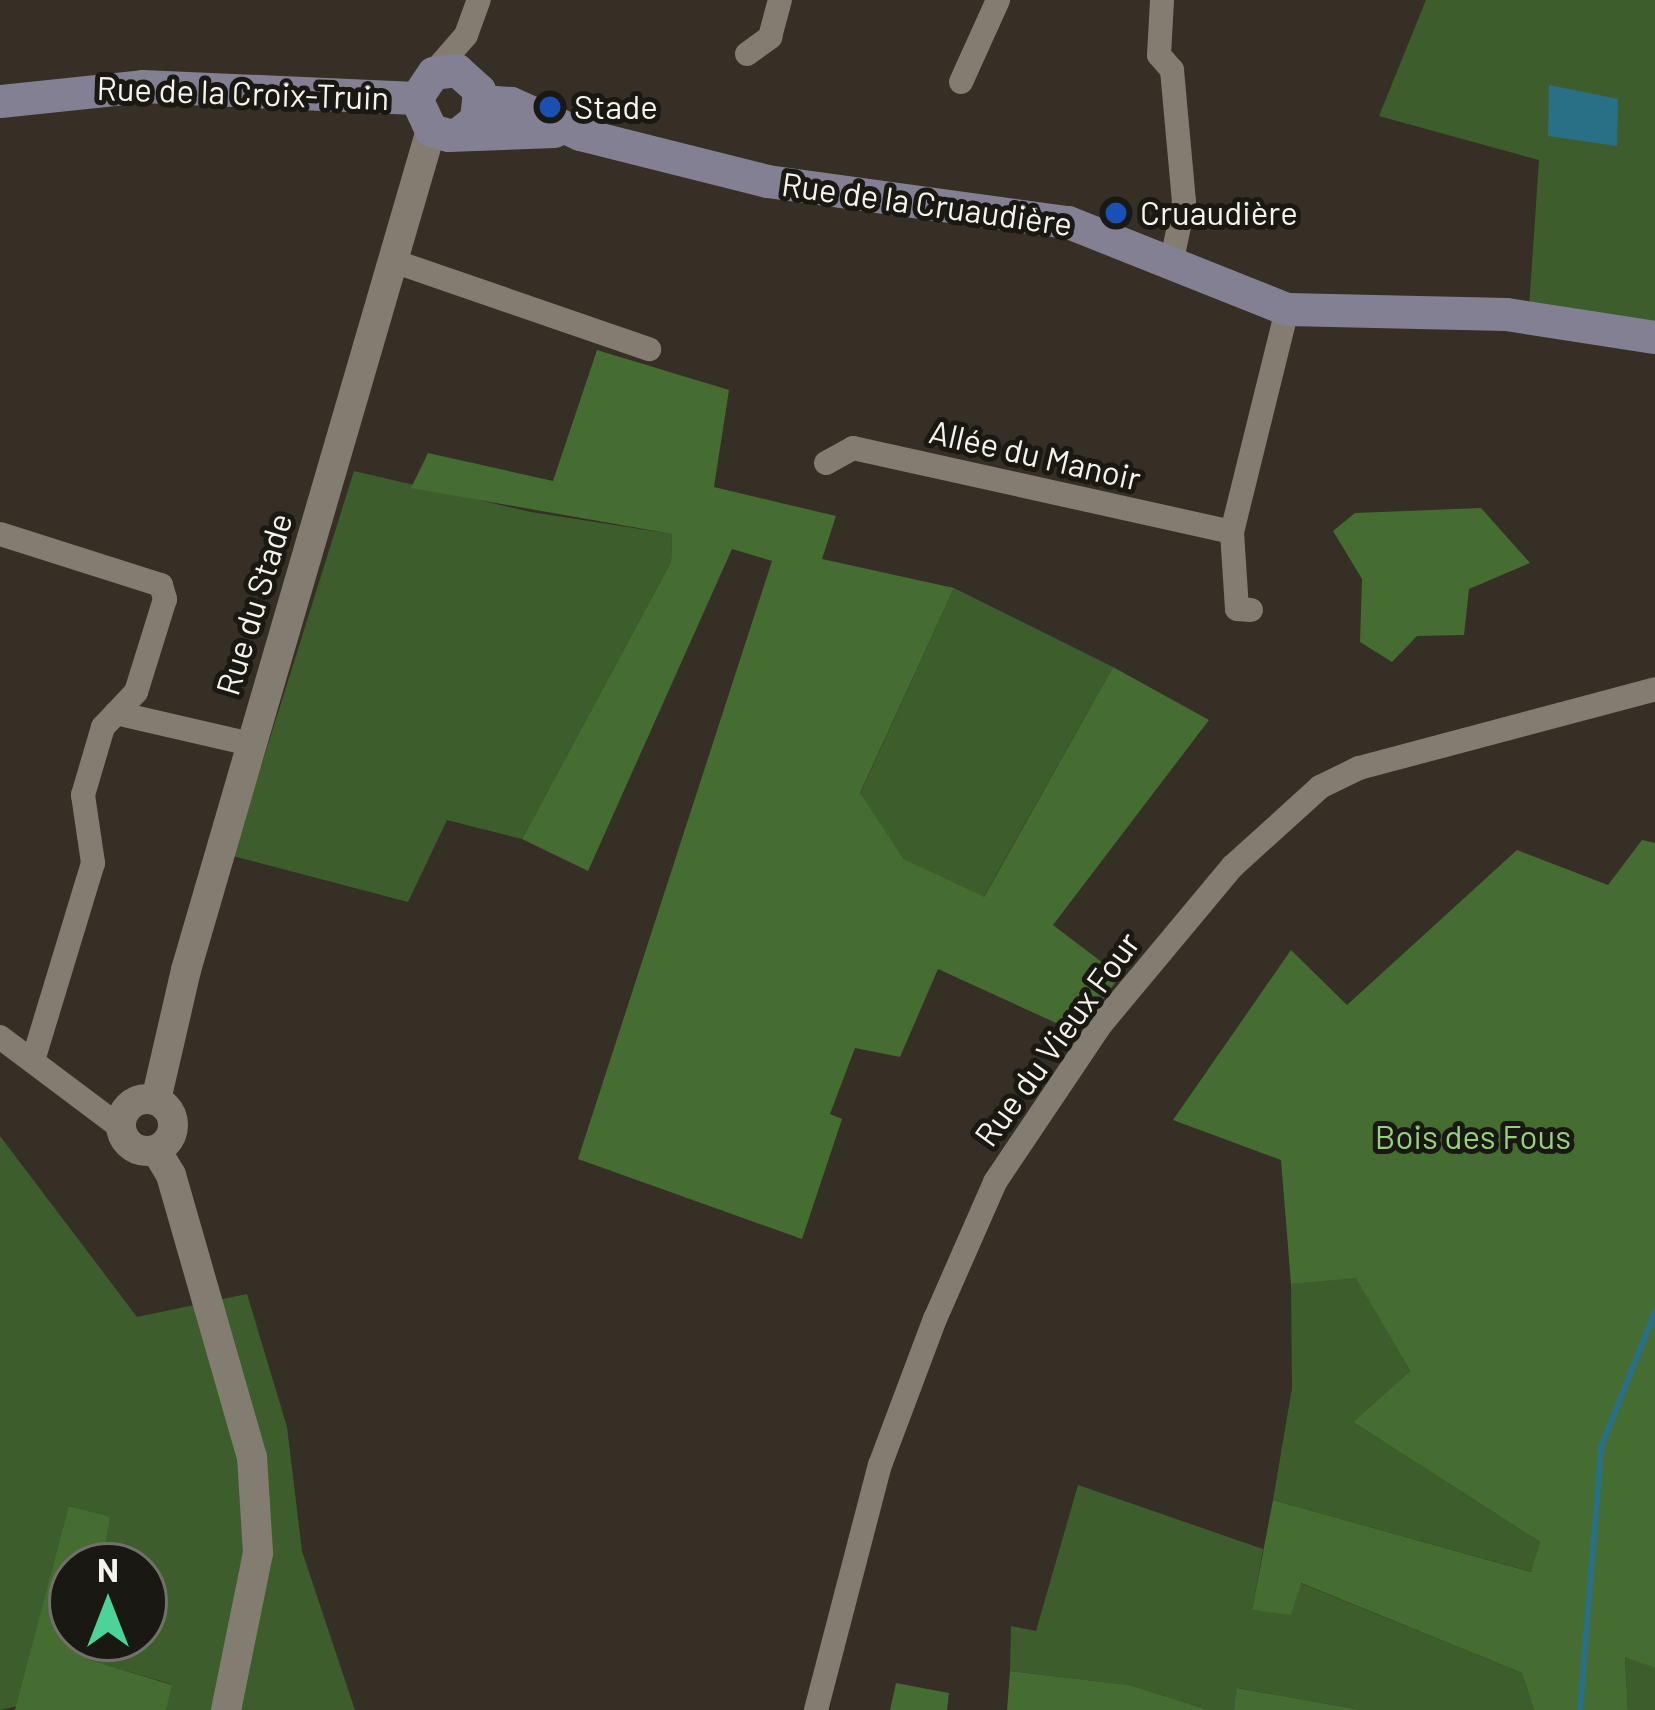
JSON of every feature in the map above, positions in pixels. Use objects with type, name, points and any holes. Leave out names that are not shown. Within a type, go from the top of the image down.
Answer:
[{"type":"main road","points":[[424,85],[445,131]]},
{"type":"main road","name":"Rue de la Croix-Truin","points":[[0,101],[142,86],[474,88]]},
{"type":"main road","name":"Rue de la Cruaudière","points":[[474,88],[580,134],[767,181],[1067,223],[1172,260],[1287,309],[1506,314],[1655,337]]},
{"type":"main road","points":[[445,131],[476,119],[474,88]]},
{"type":"main road","points":[[445,131],[509,127],[580,134]]},
{"type":"street","points":[[424,85],[466,35],[478,0]]},
{"type":"street","points":[[747,54],[770,37],[780,0]]},
{"type":"street","points":[[961,82],[998,0]]},
{"type":"street","points":[[1162,0],[1159,55],[1172,70],[1184,202],[1172,260]]},
{"type":"street","points":[[466,35],[474,88]]},
{"type":"street","name":"Rue du Stade","points":[[156,1100],[250,744],[393,261],[445,131]]},
{"type":"street","points":[[393,261],[649,349]]},
{"type":"street","points":[[1251,610],[1237,609],[1232,532],[1287,309]]},
{"type":"street","name":"Allée du Manoir","points":[[826,463],[853,448],[1232,532]]},
{"type":"street","points":[[0,535],[161,585],[166,599],[136,692],[103,727],[82,794],[93,863],[33,1061]]},
{"type":"street","name":"Rue du Vieux Four","points":[[816,1710],[880,1465],[935,1319],[994,1182],[1117,1006],[1233,866],[1320,787],[1359,768],[1655,688]]},
{"type":"street","points":[[116,713],[250,744]]},
{"type":"street","points":[[0,1037],[121,1128],[133,1148],[156,1150]]},
{"type":"street","points":[[121,1128],[131,1105],[156,1100],[174,1125],[156,1150]]},
{"type":"street","points":[[156,1150],[171,1175],[252,1457],[257,1553],[226,1710]]},
{"type":"green space","points":[[1426,0],[1655,0],[1655,327],[1529,308],[1539,160],[1379,116]]},
{"type":"green space","points":[[597,350],[729,390],[714,487],[836,516],[822,559],[954,588],[860,793],[904,859],[984,897],[1113,667],[1209,720],[1053,925],[1120,976],[1078,1033],[938,969],[900,1057],[855,1048],[830,1114],[842,1119],[802,1239],[578,1159],[772,561],[732,549],[588,871],[522,839],[671,562],[672,534],[411,488],[428,453],[553,481]]},
{"type":"green space","points":[[354,471],[531,512],[672,534],[671,562],[522,839],[447,820],[408,902],[233,856]]},
{"type":"green space","points":[[1481,508],[1530,563],[1469,589],[1464,635],[1417,636],[1392,662],[1360,642],[1362,579],[1333,531],[1355,513]]},
{"type":"green space","points":[[954,588],[1113,667],[983,898],[904,859],[860,794]]},
{"type":"green space","name":"Bois des Fous","points":[[1642,840],[1655,843],[1655,1668],[1625,1657],[1628,1710],[1534,1710],[1522,1673],[1301,1583],[1291,1615],[1252,1610],[1273,1500],[1531,1572],[1540,1542],[1353,1422],[1410,1371],[1356,1278],[1291,1284],[1281,1160],[1173,1120],[1291,950],[1347,1005],[1517,850],[1608,885]]},
{"type":"green space","points":[[0,1136],[137,1317],[247,1294],[287,1427],[302,1551],[355,1710],[166,1710],[171,1684],[96,1662],[168,1662],[168,1542],[106,1542],[109,1518],[70,1506],[61,1542],[48,1542],[48,1591],[18,1706],[0,1710]]},
{"type":"green space","points":[[1356,1277],[1410,1371],[1353,1422],[1540,1542],[1532,1572],[1273,1500],[1292,1388],[1291,1284]]},
{"type":"green space","points":[[1078,1485],[1263,1549],[1252,1610],[1291,1614],[1300,1583],[1522,1673],[1534,1710],[1361,1710],[1238,1688],[1234,1710],[1209,1710],[1129,1685],[1010,1671],[1011,1626],[1036,1631]]},
{"type":"green space","points":[[69,1506],[110,1517],[106,1542],[59,1542]]},
{"type":"green space","points":[[48,1585],[48,1662],[97,1662],[172,1685],[166,1710],[15,1710]]},
{"type":"green space","points":[[1625,1656],[1655,1668],[1655,1710],[1628,1710]]},
{"type":"green space","points":[[1010,1671],[1129,1685],[1209,1710],[1007,1710]]},
{"type":"green space","points":[[896,1683],[949,1693],[947,1710],[890,1710]]},
{"type":"green space","points":[[1237,1688],[1361,1710],[1234,1710]]},
{"type":"water","points":[[1549,85],[1618,99],[1617,146],[1548,136]]},
{"type":"waterway","points":[[1580,1710],[1601,1447],[1655,1311]]},
{"type":"place","name":"Stade","points":[[550,107]]},
{"type":"place","name":"Cruaudière","points":[[1116,213]]}]
